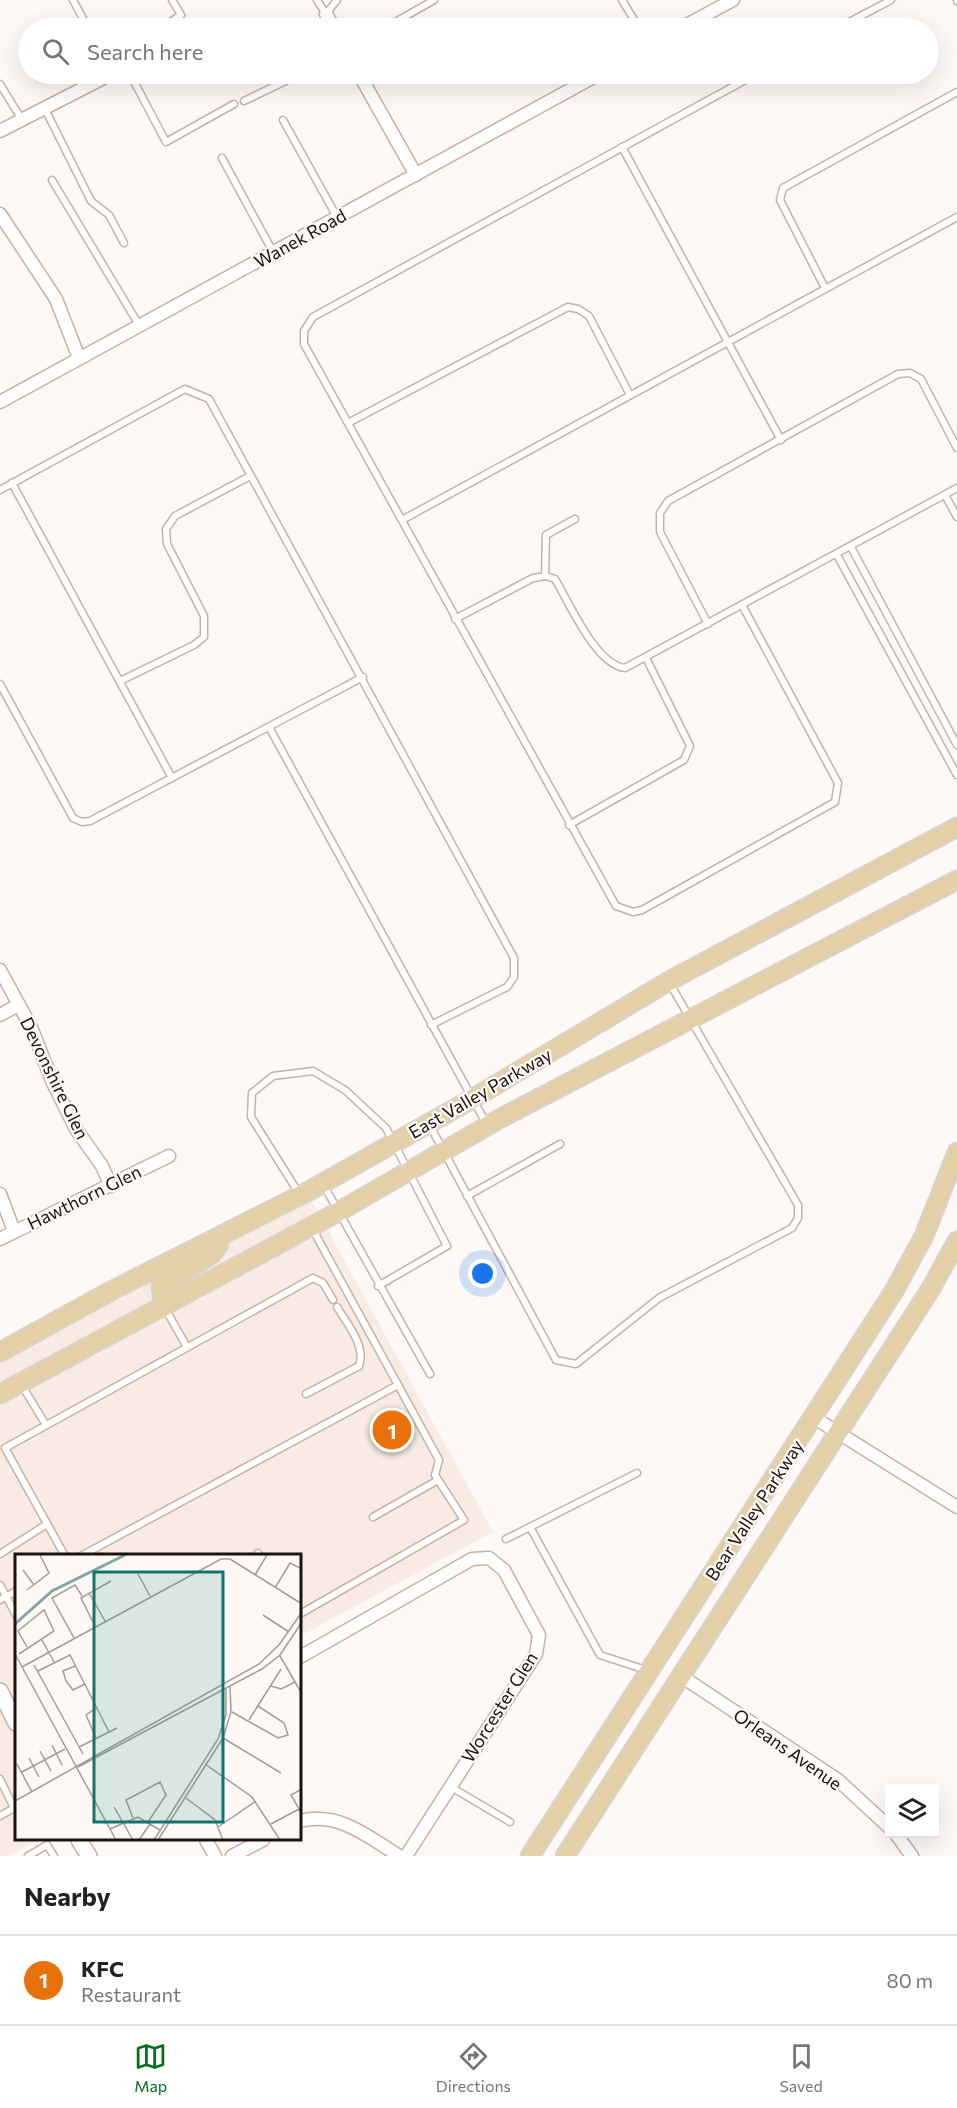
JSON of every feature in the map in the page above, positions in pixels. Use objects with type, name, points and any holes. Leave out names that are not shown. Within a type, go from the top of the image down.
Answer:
[{"type":"main road","name":"East Valley Parkway","points":[[0,1352],[110,1292],[323,1184],[472,1099],[669,981],[957,827]]},
{"type":"main road","name":"East Valley Parkway","points":[[0,1394],[338,1212],[487,1126],[957,880]]},
{"type":"main road","name":"Bear Valley Parkway","points":[[530,1856],[910,1264],[936,1208],[957,1152]]},
{"type":"main road","points":[[164,1306],[161,1287],[212,1254],[225,1235]]},
{"type":"main road","name":"Bear Valley Parkway","points":[[565,1856],[839,1433],[930,1290],[957,1241]]},
{"type":"street","points":[[700,18],[733,0]]},
{"type":"street","points":[[326,14],[328,18]]},
{"type":"street","points":[[0,131],[91,84]]},
{"type":"street","points":[[365,84],[416,175]]},
{"type":"street","name":"Wanek Road","points":[[0,402],[581,84]]},
{"type":"street","points":[[0,214],[56,299],[79,358]]},
{"type":"street","name":"Devonshire Glen","points":[[0,970],[76,1129],[102,1166],[111,1186]]},
{"type":"street","points":[[0,1015],[18,1005]]},
{"type":"street","name":"Hawthorn Glen","points":[[0,1239],[168,1156]]},
{"type":"street","points":[[0,1194],[14,1231]]},
{"type":"street","points":[[813,1417],[957,1507]]},
{"type":"street","name":"Worcester Glen","points":[[302,1656],[372,1617],[410,1592],[472,1559],[489,1558],[504,1570],[539,1635],[536,1654],[406,1856]]},
{"type":"street","name":"Orleans Avenue","points":[[681,1676],[837,1780],[885,1823]]},
{"type":"street","points":[[1,1696],[15,1720]]},
{"type":"street","points":[[302,1821],[328,1819],[351,1826],[399,1856]]},
{"type":"street","points":[[899,1838],[912,1856]]},
{"type":"street","points":[[80,1841],[89,1856]]},
{"type":"street","points":[[207,1841],[215,1856]]},
{"type":"street","points":[[232,1856],[260,1841]]},
{"type":"lane","points":[[73,0],[83,18]]},
{"type":"lane","points":[[172,0],[181,15],[176,18]]},
{"type":"lane","points":[[317,0],[326,14],[337,0]]},
{"type":"lane","points":[[402,18],[434,0]]},
{"type":"lane","points":[[622,0],[633,18]]},
{"type":"lane","points":[[857,18],[891,0]]},
{"type":"lane","points":[[0,84],[22,120]]},
{"type":"lane","points":[[135,84],[166,142],[234,104]]},
{"type":"lane","points":[[244,101],[279,84]]},
{"type":"lane","points":[[738,84],[313,317],[303,331],[303,344],[616,906],[633,912],[642,910],[835,802],[837,783],[742,605]]},
{"type":"lane","points":[[825,288],[780,200],[783,189],[957,92]]},
{"type":"lane","points":[[44,108],[91,201],[109,215],[124,243]]},
{"type":"lane","points":[[283,120],[337,218]]},
{"type":"lane","points":[[622,147],[782,440]]},
{"type":"lane","points":[[222,158],[273,253]]},
{"type":"lane","points":[[52,180],[139,325]]},
{"type":"lane","points":[[402,520],[957,217]]},
{"type":"lane","points":[[348,423],[568,307],[578,309],[589,316],[630,395]]},
{"type":"lane","points":[[708,624],[660,532],[660,513],[668,501],[898,374],[910,373],[921,380],[957,448]]},
{"type":"lane","points":[[0,490],[185,389],[210,399],[514,958],[514,977],[507,987],[431,1025]]},
{"type":"lane","points":[[120,681],[204,637],[204,616],[167,544],[166,529],[175,516],[250,476]]},
{"type":"lane","points":[[12,483],[172,778]]},
{"type":"lane","points":[[455,619],[532,578],[545,576],[555,579],[601,656],[614,667],[625,668],[957,488]]},
{"type":"lane","points":[[945,495],[957,517]]},
{"type":"lane","points":[[545,576],[546,535],[575,519]]},
{"type":"lane","points":[[851,547],[957,745]]},
{"type":"lane","points":[[837,555],[957,775]]},
{"type":"lane","points":[[888,650],[901,642]]},
{"type":"lane","points":[[569,825],[684,760],[690,746],[646,658]]},
{"type":"lane","points":[[0,684],[73,818],[82,822],[90,821],[363,677]]},
{"type":"lane","points":[[928,721],[940,714]]},
{"type":"lane","points":[[269,727],[487,1126]]},
{"type":"lane","points":[[429,1124],[556,1360],[576,1364],[659,1298],[792,1228],[798,1218],[798,1205],[669,981]]},
{"type":"lane","points":[[300,1195],[251,1118],[252,1093],[273,1076],[313,1071],[345,1090],[386,1128],[447,1246],[378,1286]]},
{"type":"lane","points":[[466,1196],[560,1144]]},
{"type":"lane","points":[[323,1184],[378,1286],[430,1374]]},
{"type":"lane","points":[[302,1613],[464,1520],[435,1475],[439,1460],[311,1226]]},
{"type":"lane","points":[[64,1554],[5,1448],[313,1278],[323,1283],[360,1348],[362,1359],[359,1366],[306,1394]]},
{"type":"lane","points":[[164,1306],[187,1347]]},
{"type":"lane","points":[[20,1384],[46,1425]]},
{"type":"lane","points":[[85,1554],[398,1385]]},
{"type":"lane","points":[[507,1539],[637,1473]]},
{"type":"lane","points":[[373,1517],[438,1480]]},
{"type":"lane","points":[[0,1554],[47,1524]]},
{"type":"lane","points":[[530,1527],[600,1655],[649,1671]]},
{"type":"lane","points":[[0,1585],[3,1598],[15,1614]]},
{"type":"lane","points":[[0,1779],[15,1808],[0,1816]]},
{"type":"lane","points":[[450,1786],[510,1822]]},
{"type":"lane","points":[[28,1856],[47,1845],[54,1856]]},
{"type":"shaded area","points":[[307,1192],[493,1532],[302,1635],[302,1554],[15,1554],[15,1841],[37,1841],[9,1856],[0,1856],[0,1352]]},
{"type":"place","name":"KFC","points":[[392,1430]]}]
